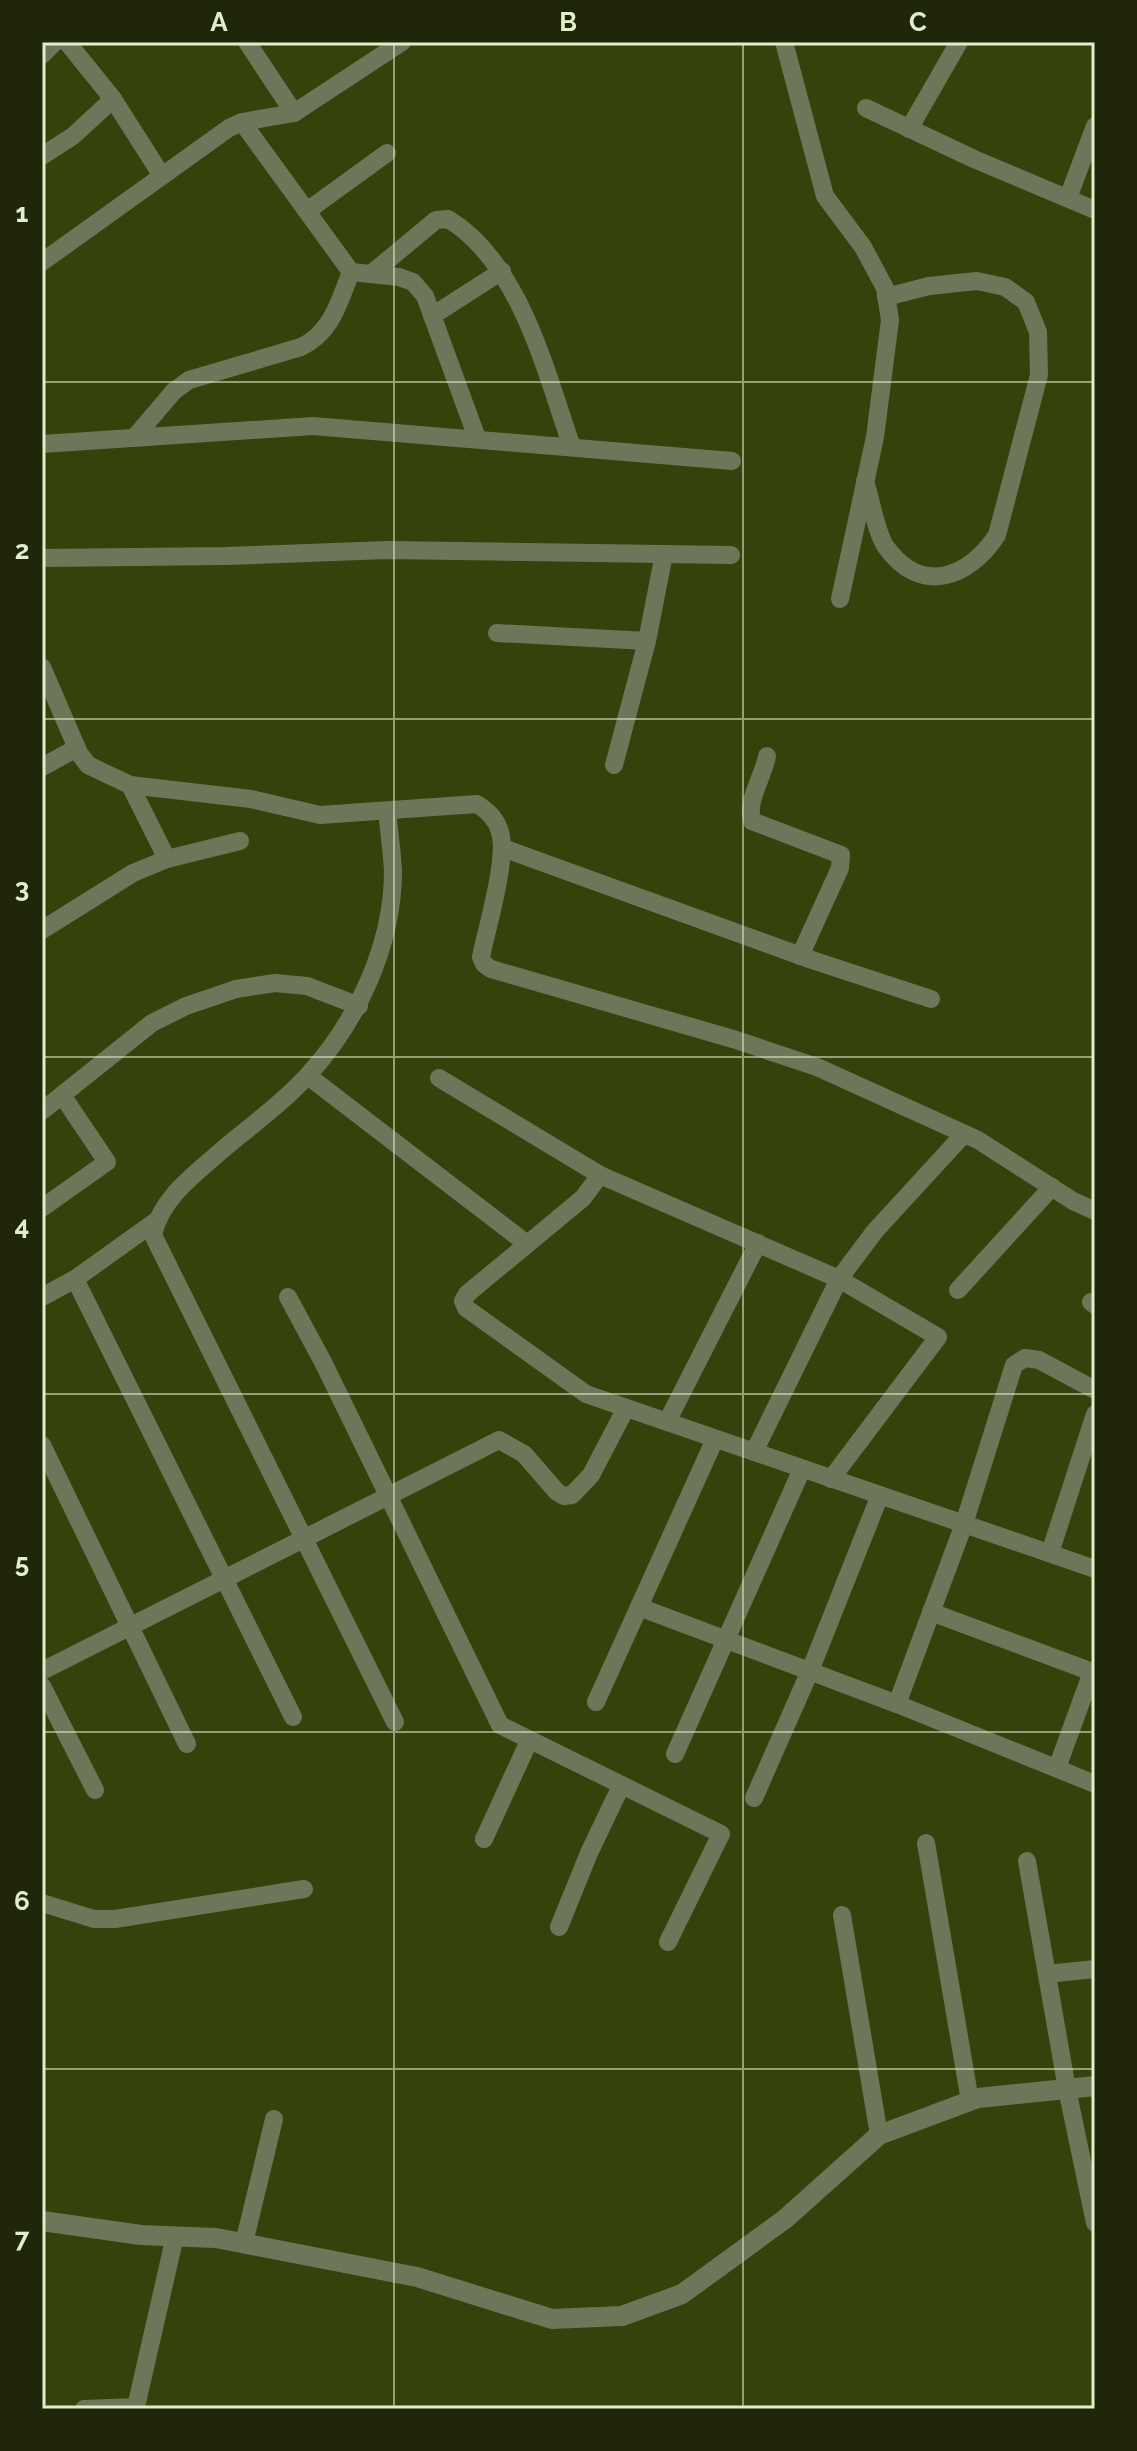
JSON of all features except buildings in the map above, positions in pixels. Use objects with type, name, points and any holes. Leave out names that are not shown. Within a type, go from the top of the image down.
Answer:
[{"type":"street","points":[[42,55],[55,42]]},
{"type":"street","points":[[67,42],[113,99],[162,176]]},
{"type":"street","points":[[247,42],[294,113]]},
{"type":"street","points":[[42,262],[229,128],[242,122],[294,113],[402,42]]},
{"type":"street","points":[[784,42],[825,196],[863,247],[885,288],[890,320],[875,437],[840,599]]},
{"type":"street","points":[[909,129],[959,42]]},
{"type":"street","points":[[42,156],[73,136],[113,99]]},
{"type":"street","points":[[866,108],[1095,210]]},
{"type":"street","points":[[242,122],[351,272],[399,277],[413,282],[425,296],[477,438]]},
{"type":"street","points":[[1068,198],[1095,126]]},
{"type":"street","points":[[307,211],[387,153]]},
{"type":"street","points":[[371,274],[436,220],[448,219],[468,233],[502,271],[539,352],[572,447]]},
{"type":"street","points":[[432,316],[502,271]]},
{"type":"street","points":[[134,438],[174,391],[189,380],[317,340],[329,326],[351,272]]},
{"type":"street","points":[[865,481],[885,546],[912,572],[939,577],[961,572],[985,554],[997,535],[1039,375],[1038,332],[1026,302],[1005,287],[977,281],[957,281],[886,297]]},
{"type":"street","points":[[42,444],[313,426],[732,461]]},
{"type":"street","points":[[42,558],[387,550],[731,555]]},
{"type":"street","points":[[614,765],[647,641],[664,554]]},
{"type":"street","points":[[497,633],[647,641]]},
{"type":"street","points":[[42,667],[77,748],[88,765],[130,785],[251,799],[320,815],[477,804],[488,811],[500,830],[503,848],[481,957],[491,969],[733,1039],[817,1067],[964,1134],[1095,1211]]},
{"type":"street","points":[[42,767],[77,748]]},
{"type":"street","points":[[767,756],[749,810],[752,821],[841,855],[840,868],[800,956]]},
{"type":"street","points":[[130,785],[167,859]]},
{"type":"street","points":[[42,1297],[75,1279],[156,1221],[178,1188],[308,1076],[359,1006],[378,959],[391,894],[393,872],[387,811]]},
{"type":"street","points":[[42,930],[133,873],[167,859],[240,841]]},
{"type":"street","points":[[503,848],[800,956],[931,999]]},
{"type":"street","points":[[42,1111],[152,1023],[186,1006],[236,989],[275,983],[307,986],[359,1006]]},
{"type":"street","points":[[308,1076],[527,1244]]},
{"type":"street","points":[[439,1078],[600,1175],[839,1279],[938,1337],[831,1479]]},
{"type":"street","points":[[42,1208],[107,1162],[62,1095]]},
{"type":"street","points":[[754,1452],[838,1287],[839,1279],[875,1231],[964,1134]]},
{"type":"street","points":[[600,1175],[583,1198],[467,1294],[463,1301],[466,1308],[586,1394],[1095,1569]]},
{"type":"street","points":[[958,1290],[1052,1187]]},
{"type":"street","points":[[156,1221],[153,1235],[395,1722]]},
{"type":"street","points":[[667,1422],[758,1243]]},
{"type":"street","points":[[75,1279],[293,1717]]},
{"type":"street","points":[[288,1297],[388,1493],[500,1725],[721,1834],[668,1942]]},
{"type":"street","points":[[897,1704],[964,1524],[1014,1365],[1025,1358],[1039,1360],[1095,1390]]},
{"type":"street","points":[[42,1671],[388,1493],[499,1440],[524,1454],[557,1492],[564,1496],[572,1495],[591,1475],[626,1408]]},
{"type":"street","points":[[1050,1553],[1095,1414]]},
{"type":"street","points":[[596,1702],[715,1439]]},
{"type":"street","points":[[42,1445],[187,1744]]},
{"type":"street","points":[[675,1754],[802,1469]]},
{"type":"street","points":[[754,1798],[810,1671],[880,1495]]},
{"type":"street","points":[[639,1607],[897,1704],[1095,1784]]},
{"type":"street","points":[[931,1612],[1094,1672],[1057,1768]]},
{"type":"street","points":[[42,1686],[95,1790]]},
{"type":"street","points":[[484,1839],[529,1741]]},
{"type":"street","points":[[559,1927],[621,1786]]},
{"type":"street","points":[[926,1843],[970,2101]]},
{"type":"street","points":[[1027,1861],[1067,2089],[1095,2223]]},
{"type":"street","points":[[42,1903],[94,1919],[115,1919],[304,1889]]},
{"type":"street","points":[[842,1915],[879,2135]]},
{"type":"street","points":[[1047,1974],[1095,1969]]},
{"type":"street","points":[[42,2221],[141,2235],[216,2238],[244,2243],[417,2277],[552,2319],[622,2316],[682,2294],[785,2219],[879,2135],[970,2101],[1095,2086]]},
{"type":"street","points":[[244,2243],[274,2119]]},
{"type":"street","points":[[84,2409],[136,2407],[175,2236]]}]
